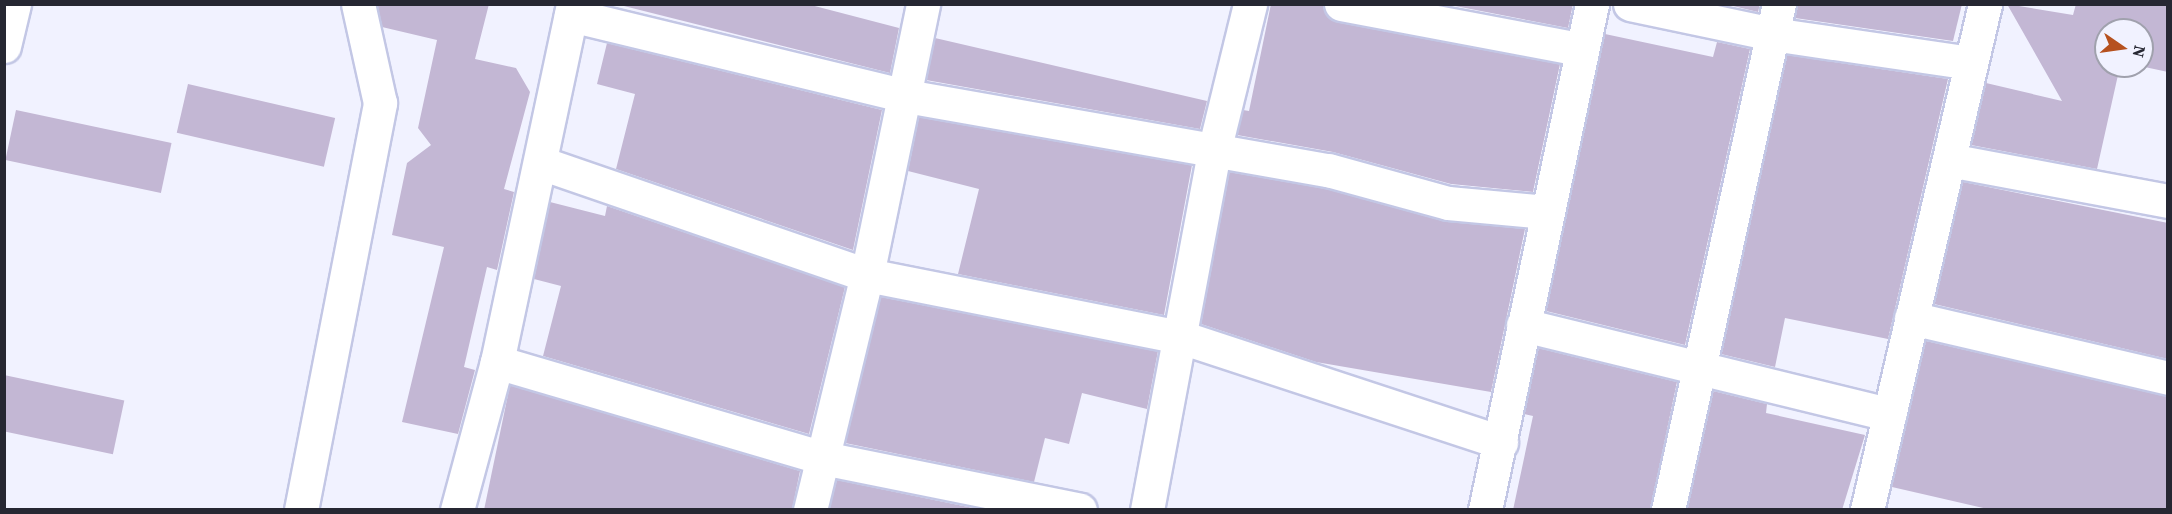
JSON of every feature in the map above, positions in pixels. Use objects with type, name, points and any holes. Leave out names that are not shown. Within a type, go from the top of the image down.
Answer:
[{"type":"street","points":[[4,46],[14,4]]},
{"type":"street","points":[[301,510],[380,103],[358,4]]},
{"type":"street","points":[[810,510],[867,275],[900,94],[923,4]]},
{"type":"street","points":[[1147,510],[1214,150],[1250,4]]},
{"type":"street","points":[[1341,4],[1580,49]]},
{"type":"street","points":[[1485,510],[1501,442],[1580,49],[1592,4]]},
{"type":"street","points":[[1630,4],[1776,19],[1971,63]]},
{"type":"street","points":[[1876,508],[1889,414],[1985,4]]},
{"type":"street","points":[[458,510],[496,362],[541,163],[572,10],[900,94],[1328,170],[1448,203],[1547,212]]},
{"type":"street","points":[[1668,510],[1776,19]]},
{"type":"street","points":[[1949,160],[2168,201]]},
{"type":"street","points":[[541,163],[867,275],[1181,337],[1501,442]]},
{"type":"street","points":[[1911,318],[2168,378]]},
{"type":"street","points":[[1523,325],[1699,370],[1889,414]]},
{"type":"street","points":[[496,362],[823,458],[1080,510]]},
{"type":"building","points":[[377,4],[489,4],[475,59],[516,68],[530,92],[504,189],[514,192],[497,270],[487,267],[464,367],[475,370],[458,434],[402,422],[444,247],[392,235],[407,163],[431,145],[418,128],[437,40],[382,27]]},
{"type":"building","points":[[616,4],[807,4],[899,28],[890,73]]},
{"type":"building","points":[[1271,4],[1323,4],[1338,22],[1560,64],[1533,192],[1451,184],[1333,152],[1237,135],[1243,110],[1249,111]]},
{"type":"building","points":[[1445,4],[1573,4],[1568,28]]},
{"type":"building","points":[[1725,4],[1760,4],[1758,12]]},
{"type":"building","points":[[1797,4],[1962,4],[1953,41],[1795,18]]},
{"type":"building","points":[[2007,4],[2073,15],[2076,4],[2168,4],[2168,72],[2154,69],[2154,18],[2094,18],[2094,78],[2117,78],[2097,169],[1971,145],[1986,83],[2062,101]]},
{"type":"building","points":[[1605,34],[1713,57],[1717,42],[1750,49],[1685,345],[1546,311]]},
{"type":"building","points":[[935,38],[1207,101],[1200,129],[926,80]]},
{"type":"building","points":[[607,43],[882,110],[853,250],[616,169],[635,94],[597,84]]},
{"type":"building","points":[[1787,55],[1948,79],[1888,339],[1785,318],[1775,367],[1721,354]]},
{"type":"building","points":[[188,84],[335,118],[324,167],[177,133]]},
{"type":"building","points":[[16,110],[172,143],[161,193],[5,160]]},
{"type":"building","points":[[919,117],[1192,165],[1164,315],[958,274],[979,189],[908,171]]},
{"type":"building","points":[[1229,172],[1324,188],[1443,221],[1525,229],[1491,392],[1316,362],[1201,324]]},
{"type":"building","points":[[1963,182],[2168,223],[2168,359],[1934,304]]},
{"type":"building","points":[[550,202],[605,216],[607,206],[845,287],[809,434],[543,356],[561,286],[534,279]]},
{"type":"building","points":[[881,297],[1158,351],[1147,409],[1082,393],[1069,444],[1045,438],[1034,482],[845,443]]},
{"type":"building","points":[[1926,341],[2168,396],[2168,510],[1992,510],[1892,487]]},
{"type":"building","points":[[1538,348],[1677,382],[1650,510],[1513,510],[1533,416],[1524,414]]},
{"type":"building","points":[[4,375],[124,401],[113,454],[4,431]]},
{"type":"building","points":[[510,385],[800,471],[792,510],[484,510]]},
{"type":"building","points":[[1713,391],[1767,404],[1766,413],[1865,435],[1842,510],[1687,510]]},
{"type":"building","points":[[837,480],[983,510],[829,510]]}]
